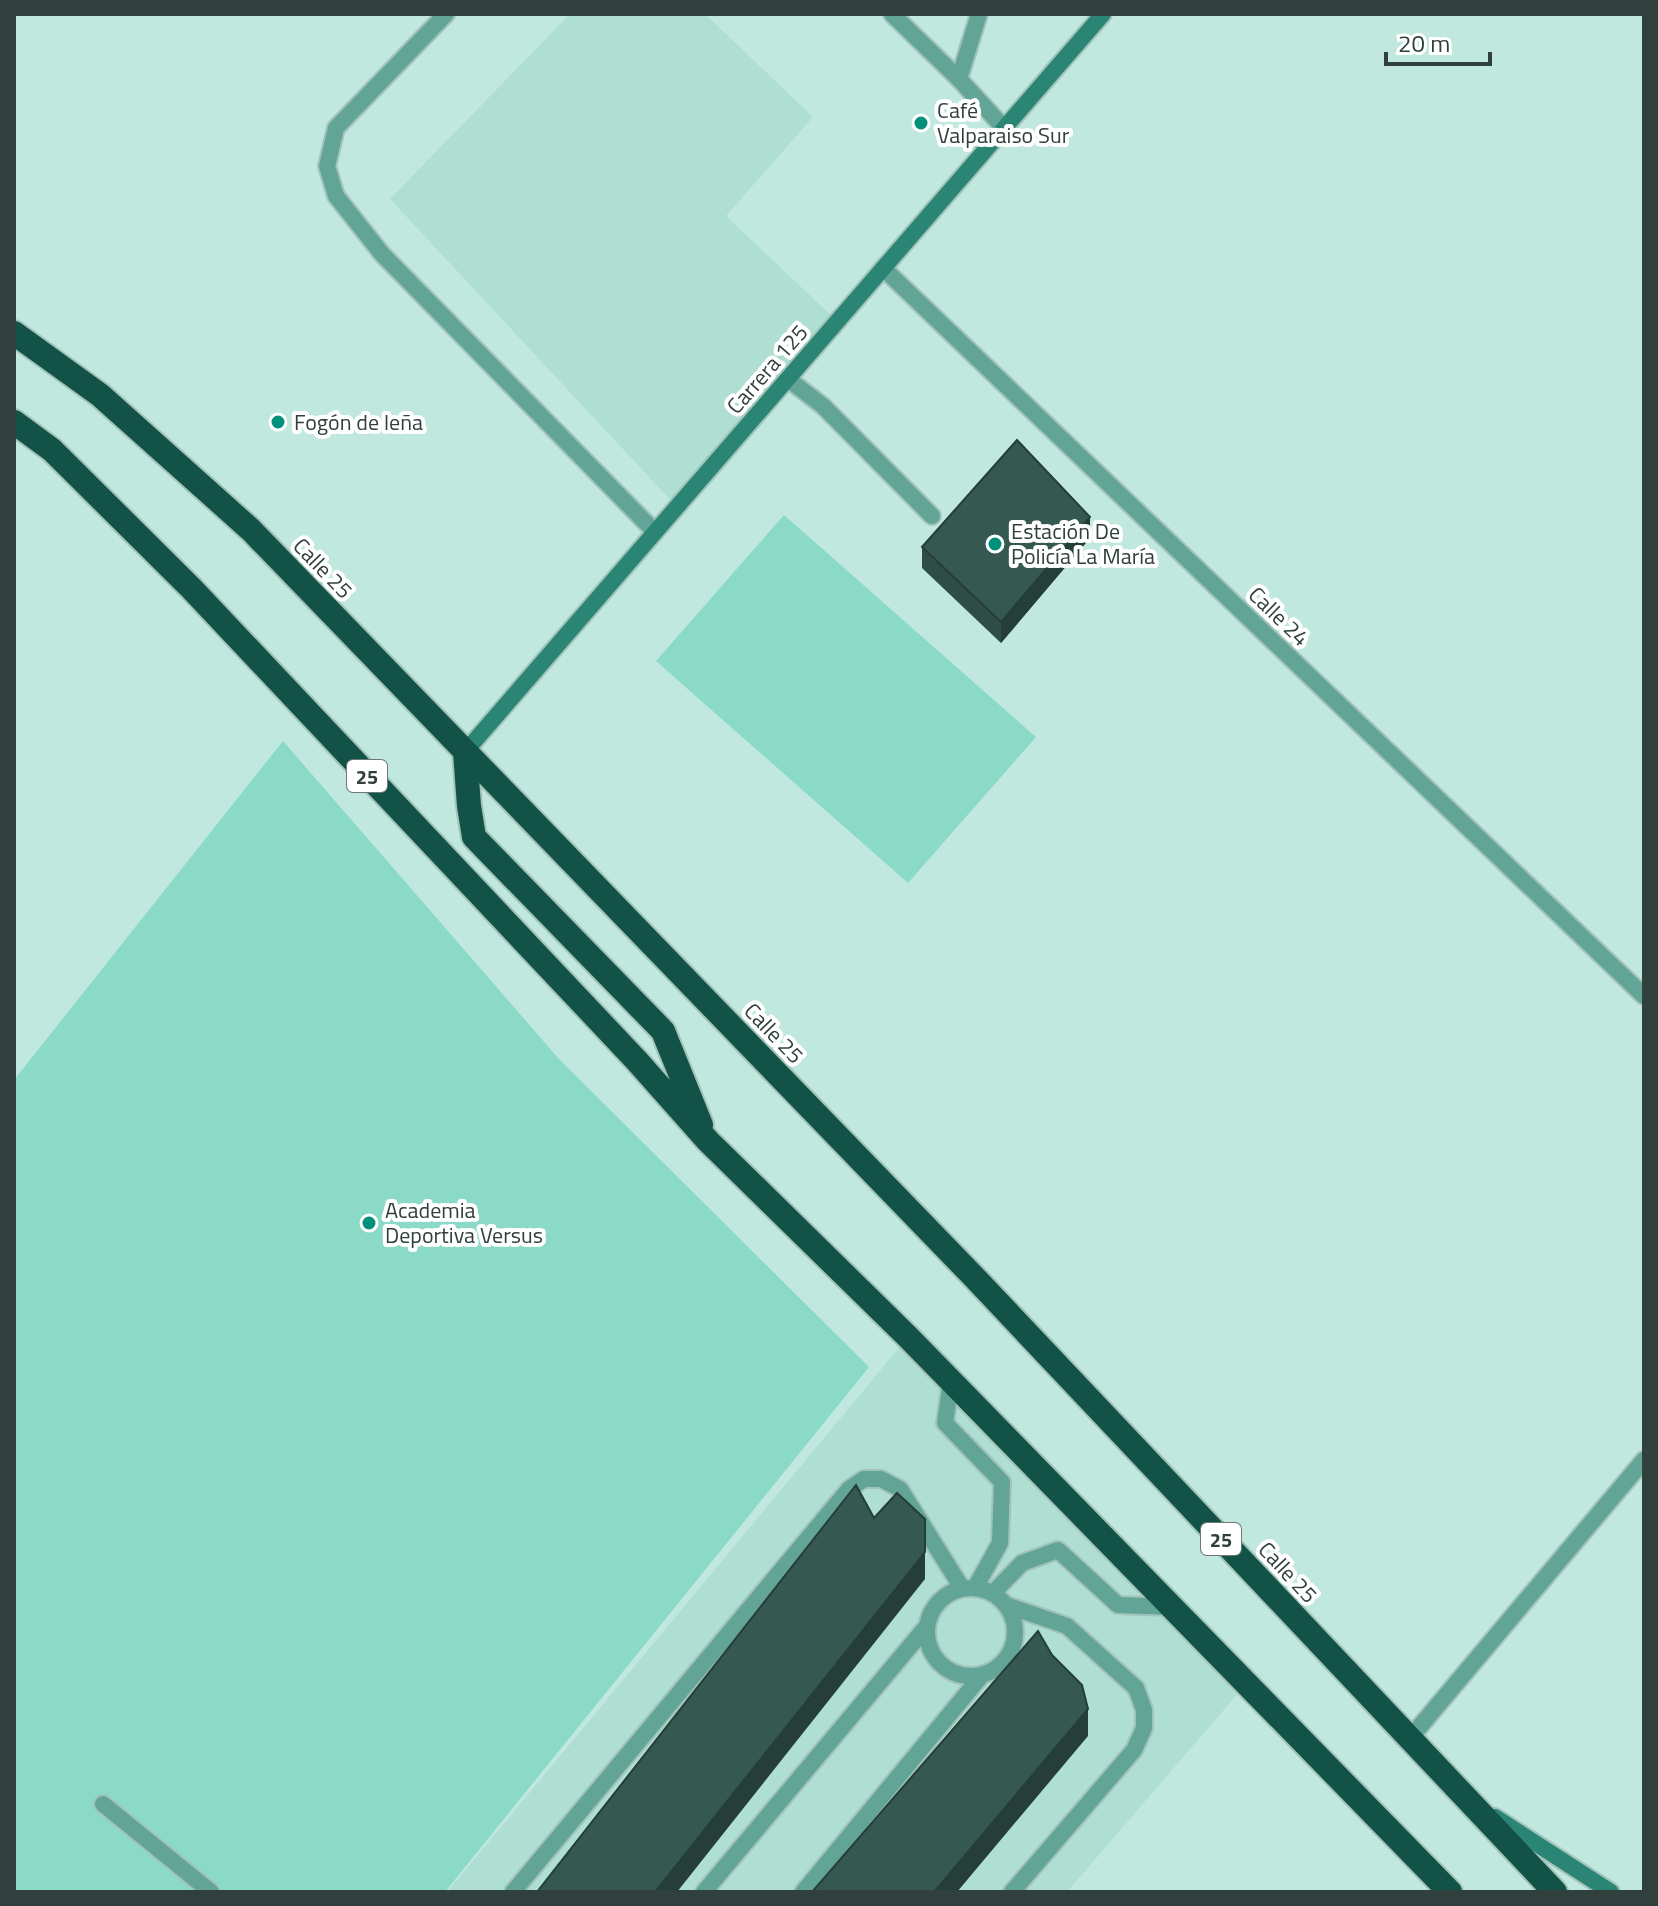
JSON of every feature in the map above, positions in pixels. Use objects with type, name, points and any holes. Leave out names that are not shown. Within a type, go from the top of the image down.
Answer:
[{"type":"highway","name":"Calle 25","points":[[14,333],[100,395],[251,530],[974,1277],[1555,1892]]},
{"type":"highway","name":"25","points":[[14,422],[52,450],[192,589],[637,1061],[708,1141],[951,1381],[1450,1892]]},
{"type":"highway","points":[[465,752],[474,837],[663,1031],[708,1141]]},
{"type":"main road","name":"Carrera 125","points":[[465,752],[1103,14]]},
{"type":"main road","name":"Calle 25","points":[[1468,1800],[1611,1892]]},
{"type":"main road","name":"25","points":[[1409,1850],[1434,1892]]},
{"type":"street","points":[[446,14],[336,128],[327,166],[336,196],[382,254],[655,532]]},
{"type":"street","points":[[892,14],[1004,128]]},
{"type":"street","points":[[959,79],[979,14]]},
{"type":"street","name":"Calle 24","points":[[883,268],[1644,996]]},
{"type":"street","points":[[788,379],[823,406],[932,516]]},
{"type":"street","points":[[704,1892],[927,1626],[933,1609],[945,1595],[969,1588],[1000,1543],[1002,1482],[945,1423],[951,1381]]},
{"type":"street","points":[[1411,1737],[1644,1460]]},
{"type":"street","points":[[513,1892],[849,1489],[864,1479],[881,1479],[900,1489],[969,1588],[1067,1626],[1136,1688],[1144,1710],[1144,1728],[1134,1750],[1012,1892]]},
{"type":"street","points":[[1000,1599],[1022,1563],[1058,1550],[1118,1605],[1171,1607]]},
{"type":"street","points":[[927,1626],[928,1643],[935,1659],[949,1671],[965,1676],[982,1675],[998,1667],[1010,1654],[1015,1638],[1014,1620],[1000,1599]]},
{"type":"street","points":[[803,1892],[982,1675]]},
{"type":"street","points":[[103,1804],[211,1892]]},
{"type":"shaded area","points":[[570,14],[705,14],[813,117],[726,216],[837,321],[677,507],[390,199]]},
{"type":"shaded area","points":[[784,515],[1036,737],[908,883],[656,661]]},
{"type":"shaded area","name":"Academia Deportiva Versus","points":[[283,741],[559,1059],[869,1367],[445,1892],[14,1892],[14,1080]]},
{"type":"shaded area","points":[[908,1337],[1246,1684],[1067,1892],[447,1892]]},
{"type":"building","points":[[1017,440],[1090,517],[1001,622],[922,547]]},
{"type":"building","points":[[856,1485],[874,1518],[897,1493],[925,1519],[925,1552],[655,1892],[537,1892]]},
{"type":"building","points":[[1038,1631],[1052,1655],[1082,1685],[1088,1709],[934,1892],[812,1892]]},
{"type":"place","name":"Café Valparaiso Sur","points":[[921,123]]},
{"type":"place","name":"Fogón de leña","points":[[278,422]]},
{"type":"place","name":"Estación De Policía La María","points":[[995,544]]},
{"type":"place","name":"Academia Deportiva Versus","points":[[369,1223]]}]
